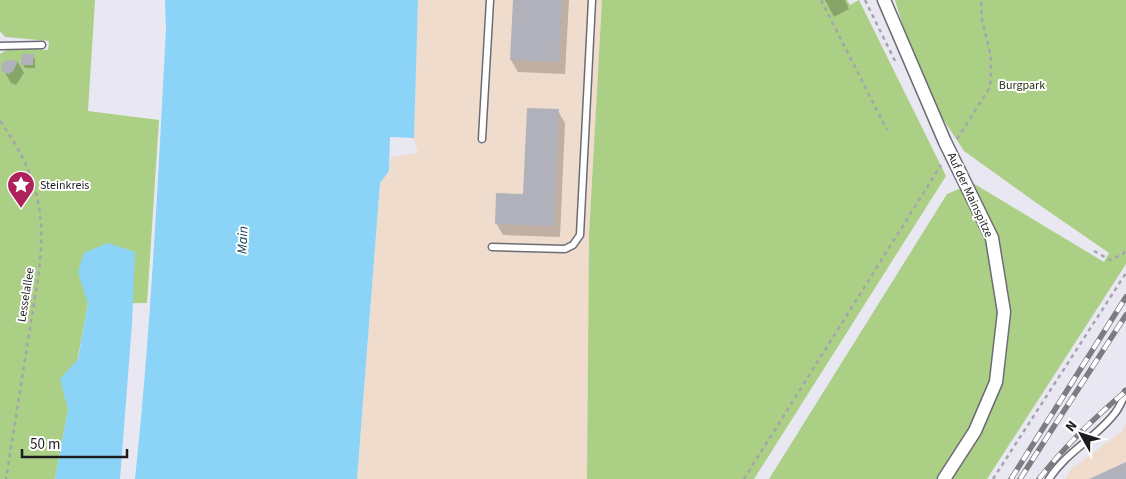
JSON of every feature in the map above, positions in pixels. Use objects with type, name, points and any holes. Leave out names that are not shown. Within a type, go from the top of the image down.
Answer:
[{"type":"street","name":"Auf der Mainspitze","points":[[884,0],[949,150],[992,238],[1004,312],[996,382],[975,431],[944,479]]},
{"type":"lane","points":[[482,139],[490,0]]},
{"type":"lane","points":[[492,247],[565,250],[573,245],[580,235],[592,0]]},
{"type":"lane","points":[[0,46],[42,45]]},
{"type":"lane","points":[[1049,479],[1058,464],[1105,424],[1116,412],[1126,392]]},
{"type":"path","points":[[821,0],[887,130]]},
{"type":"path","points":[[744,479],[990,86],[992,74],[982,19],[981,0]]},
{"type":"path","name":"Lesselallee","points":[[0,121],[23,157],[31,174],[38,195],[42,246],[6,479]]},
{"type":"path","points":[[1094,251],[1110,260],[1126,250]]},
{"type":"path","points":[[993,479],[1126,273]]},
{"type":"shaded area","points":[[418,0],[602,0],[589,235],[587,479],[357,479],[380,183],[389,171],[391,157],[418,153],[414,138]]},
{"type":"shaded area","points":[[1126,422],[1126,479],[1065,479],[1071,469],[1122,431]]},
{"type":"green space","points":[[0,0],[95,0],[88,111],[159,120],[147,303],[88,304],[55,479],[0,479],[0,54],[10,48],[48,50],[49,41],[5,37],[0,31]]},
{"type":"green space","points":[[602,0],[847,0],[850,5],[859,0],[946,176],[754,479],[587,479],[589,235]]},
{"type":"green space","name":"Burgpark","points":[[895,0],[1126,0],[1126,264],[987,479],[769,479],[947,194],[973,183],[1104,262],[1109,253],[964,151],[941,116],[926,84],[905,33]]},
{"type":"water","name":"Main","points":[[165,0],[418,0],[414,138],[390,137],[389,171],[380,183],[357,479],[135,479],[154,254],[166,29]]},
{"type":"water","points":[[108,243],[135,252],[132,324],[120,479],[55,479],[68,410],[60,379],[78,359],[88,304],[78,272],[84,253]]},
{"type":"building","points":[[513,0],[562,0],[559,62],[510,60]]},
{"type":"building","points":[[22,54],[34,54],[33,65],[21,65]]},
{"type":"building","points":[[7,60],[18,61],[13,71],[9,74],[3,72],[1,67],[3,62]]},
{"type":"building","points":[[527,108],[559,109],[554,226],[495,224],[496,193],[523,194]]},
{"type":"building","points":[[1126,462],[1126,479],[1089,479]]},
{"type":"railway","points":[[1011,479],[1126,297]]},
{"type":"railway","points":[[1020,479],[1126,315]]},
{"type":"railway","points":[[1039,479],[1080,433],[1126,391]]},
{"type":"place","name":"Steinkreis","points":[[21,209]]}]
